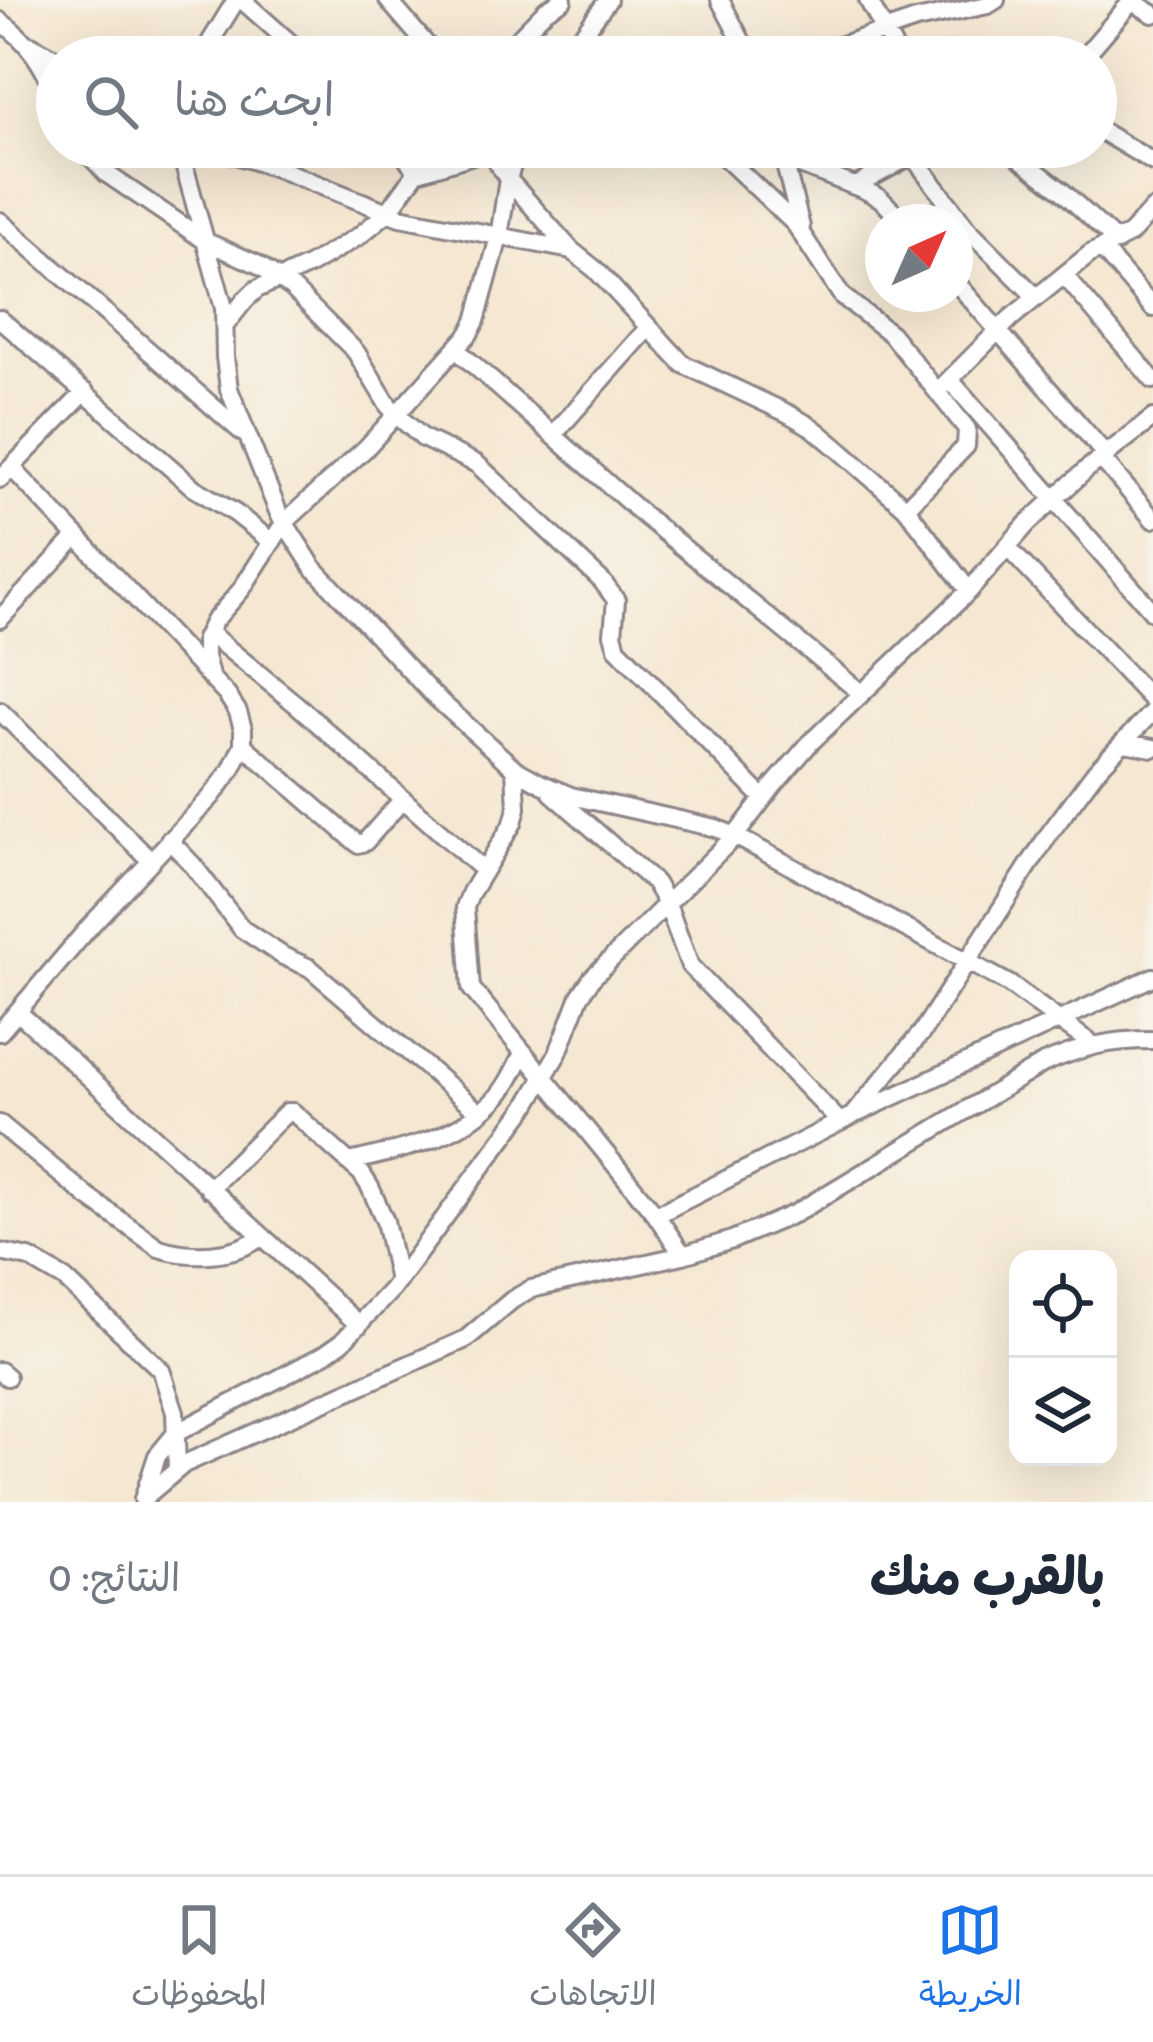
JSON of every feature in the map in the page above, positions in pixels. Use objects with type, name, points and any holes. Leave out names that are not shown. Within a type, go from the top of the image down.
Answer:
[{"type":"street","points":[[388,0],[419,36]]},
{"type":"street","points":[[581,36],[608,0]]},
{"type":"street","points":[[720,0],[739,36]]},
{"type":"street","points":[[868,0],[887,36]]},
{"type":"street","points":[[869,36],[997,0]]},
{"type":"street","points":[[1101,36],[1131,0],[1153,14]]},
{"type":"street","points":[[212,36],[230,2],[277,36]]},
{"type":"street","points":[[519,36],[549,3]]},
{"type":"street","points":[[0,21],[36,54]]},
{"type":"street","points":[[25,42],[36,48]]},
{"type":"street","points":[[1117,141],[1153,162]]},
{"type":"street","points":[[101,168],[207,242],[279,278],[356,352],[397,414],[423,438],[477,464],[602,581],[616,600],[613,634],[617,648],[764,798]]},
{"type":"street","points":[[185,168],[226,324],[226,374],[284,523],[336,594],[434,695],[515,769],[542,784],[572,796],[735,836],[1009,984],[1093,1045]]},
{"type":"street","points":[[277,168],[388,212],[572,250]]},
{"type":"street","points":[[415,168],[418,172]]},
{"type":"street","points":[[226,324],[256,289],[359,236],[388,212],[421,168]]},
{"type":"street","points":[[418,172],[431,168]]},
{"type":"street","points":[[502,168],[572,250],[683,364],[813,428],[906,508],[969,591]]},
{"type":"street","points":[[210,677],[205,656],[208,633],[284,523],[366,448],[457,350],[476,322],[511,168]]},
{"type":"street","points":[[735,168],[803,234],[842,296],[944,385],[1053,498],[1153,612]]},
{"type":"street","points":[[785,168],[803,234]]},
{"type":"street","points":[[816,168],[885,204]]},
{"type":"street","points":[[856,186],[888,168]]},
{"type":"street","points":[[930,168],[966,227],[1036,297]]},
{"type":"street","points":[[1032,168],[1060,190],[1110,246],[1153,308]]},
{"type":"street","points":[[944,385],[1036,297],[1090,254],[1130,234],[1153,209]]},
{"type":"street","points":[[0,220],[249,438]]},
{"type":"street","points":[[1064,275],[1153,380]]},
{"type":"street","points":[[973,301],[1153,519]]},
{"type":"street","points":[[0,319],[194,488],[272,542]]},
{"type":"street","points":[[554,434],[649,327]]},
{"type":"street","points":[[457,350],[672,539],[861,693]]},
{"type":"street","points":[[906,508],[966,446],[967,429],[944,385]]},
{"type":"street","points":[[0,1032],[91,925],[212,796],[243,745],[238,712],[227,695],[76,536],[6,473],[85,392]]},
{"type":"street","points":[[141,1500],[157,1456],[176,1433],[325,1354],[359,1324],[398,1281],[544,1077],[592,978],[735,836],[810,743],[969,591],[1053,498],[1153,418]]},
{"type":"street","points":[[0,619],[76,536]]},
{"type":"street","points":[[1006,547],[1153,701]]},
{"type":"street","points":[[208,633],[483,870]]},
{"type":"street","points":[[0,711],[150,860]]},
{"type":"street","points":[[846,1119],[922,1032],[1048,834],[1095,772],[1153,711]]},
{"type":"street","points":[[1125,743],[1153,748]]},
{"type":"street","points":[[243,745],[358,844],[403,799]]},
{"type":"street","points":[[515,769],[513,823],[465,907],[468,979],[477,998],[656,1215],[683,1255]]},
{"type":"street","points":[[542,784],[643,870],[667,904],[690,966],[846,1119]]},
{"type":"street","points":[[169,840],[242,929],[310,968],[479,1112]]},
{"type":"street","points":[[656,1215],[846,1119],[1153,976]]},
{"type":"street","points":[[18,1012],[359,1324]]},
{"type":"street","points":[[141,1500],[184,1464],[466,1340],[530,1289],[732,1240],[796,1213],[1044,1063],[1093,1045],[1153,1040]]},
{"type":"street","points":[[349,1162],[439,1137],[479,1112],[499,1095],[523,1053]]},
{"type":"street","points":[[209,1190],[287,1112],[298,1115],[361,1173],[377,1201],[398,1281]]},
{"type":"street","points":[[0,1124],[159,1248],[238,1251],[261,1237]]},
{"type":"street","points":[[0,1252],[28,1258],[65,1279],[161,1370],[175,1412],[177,1470]]}]
